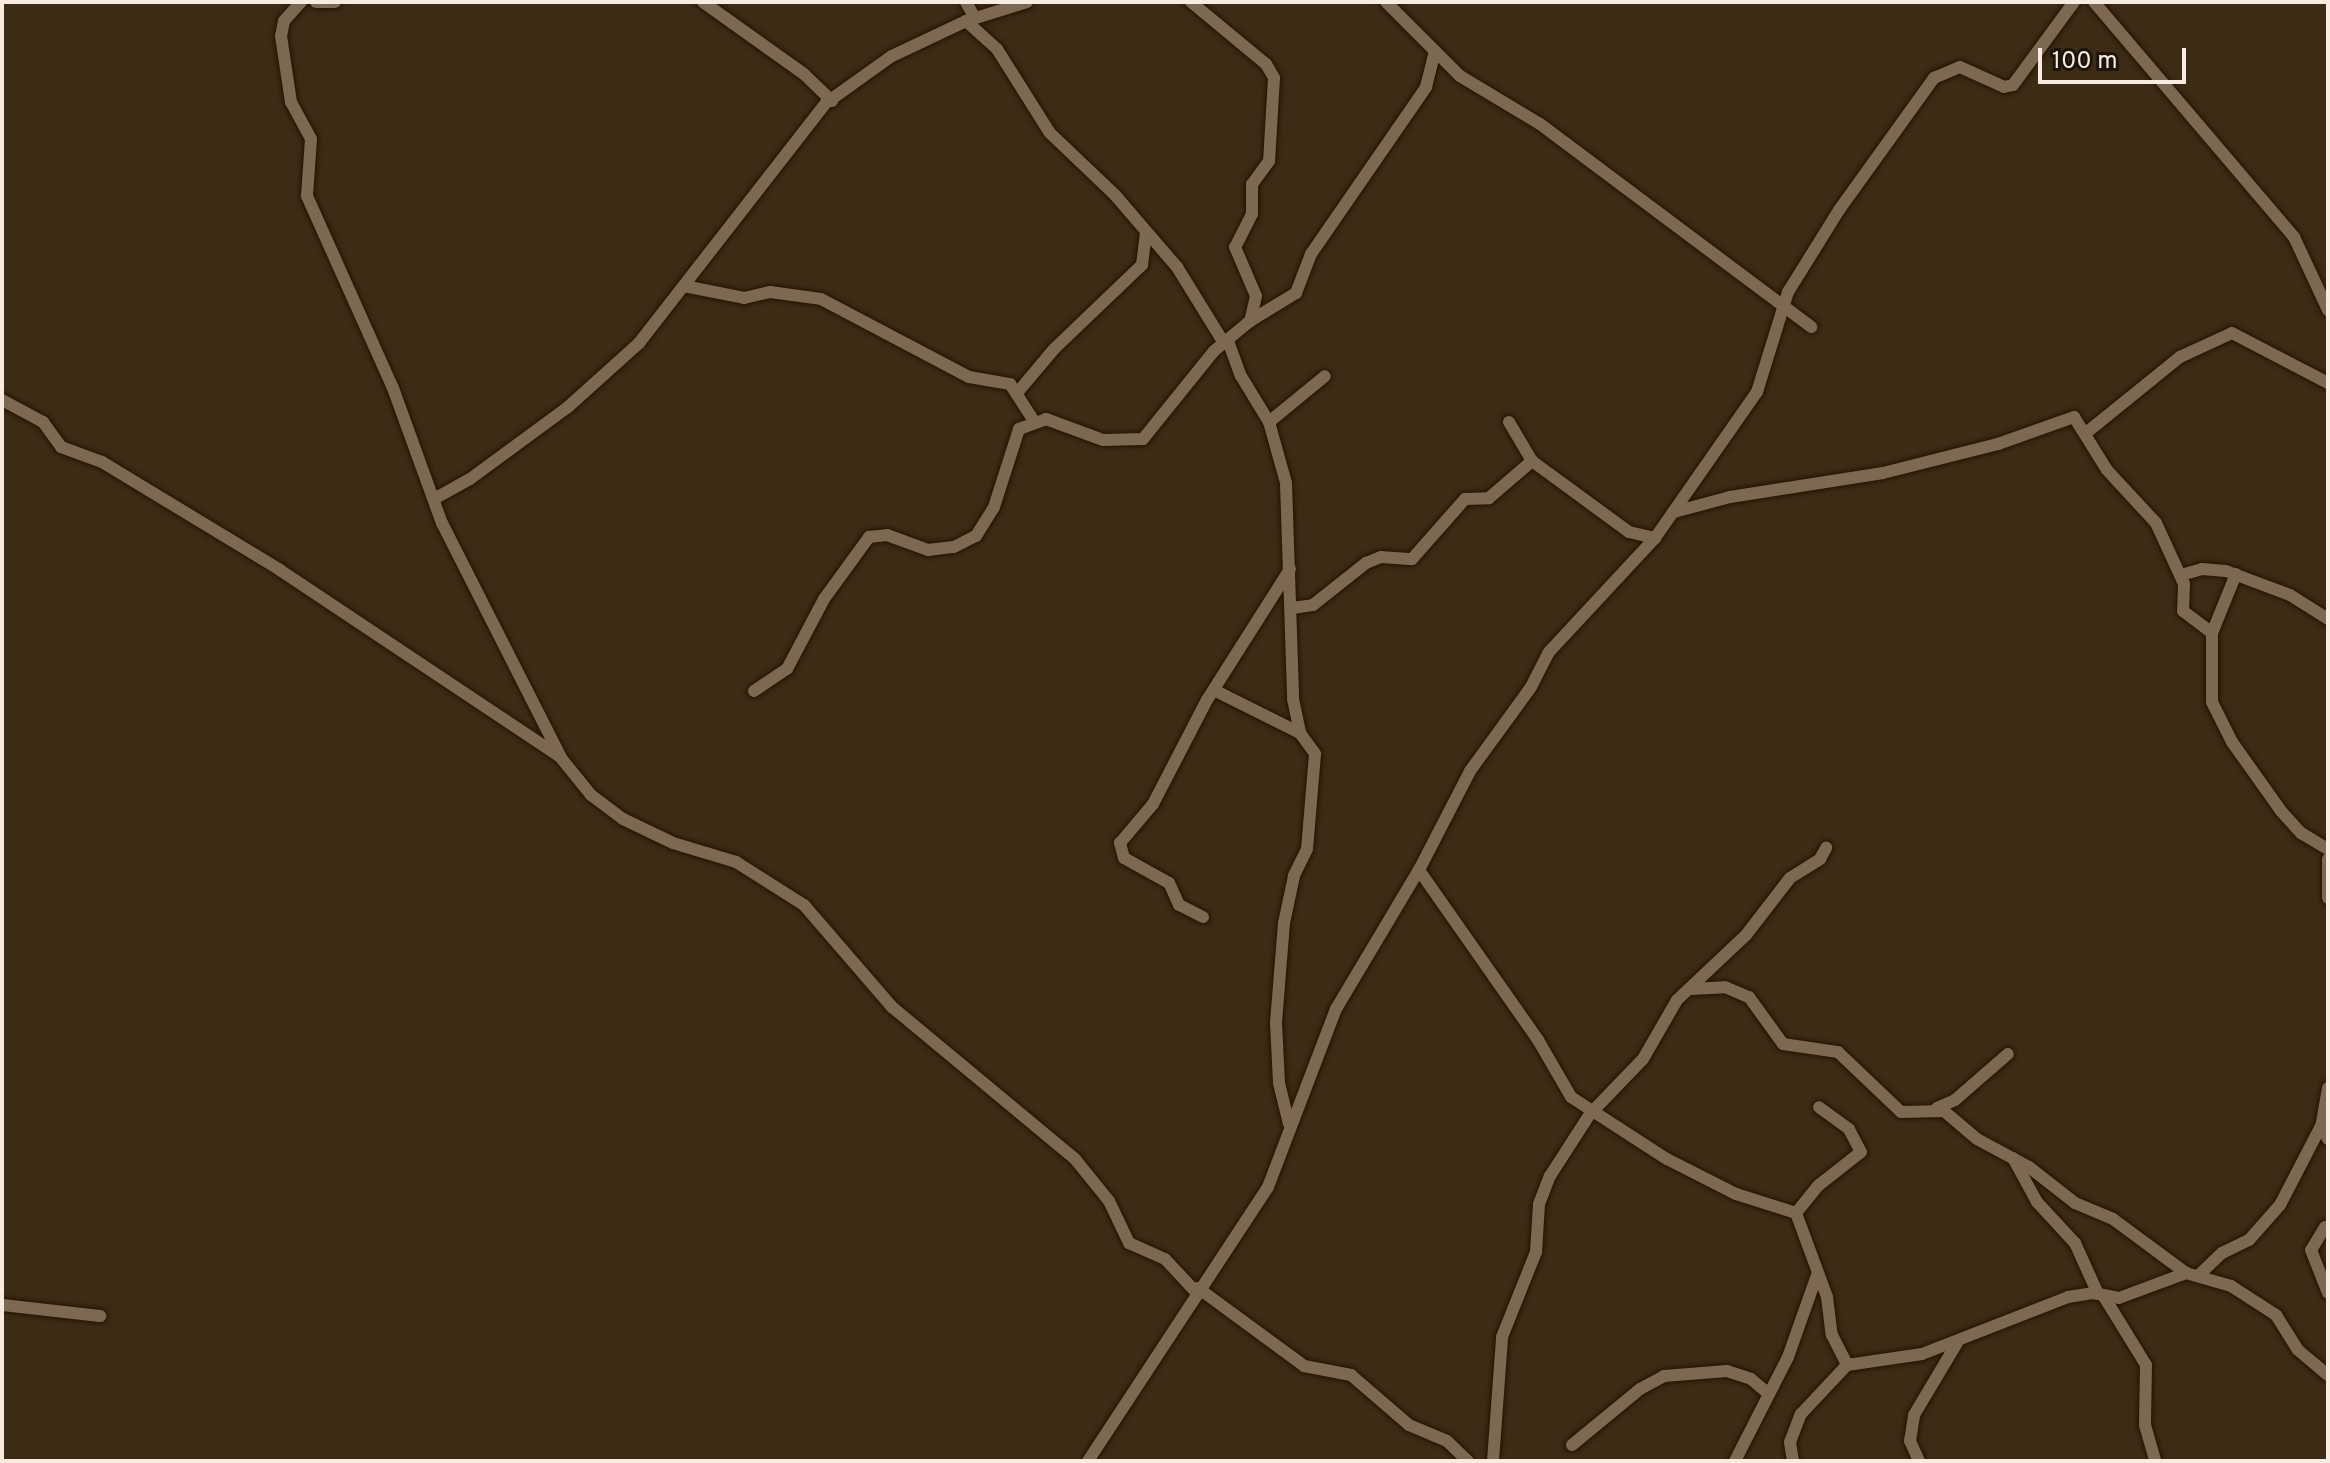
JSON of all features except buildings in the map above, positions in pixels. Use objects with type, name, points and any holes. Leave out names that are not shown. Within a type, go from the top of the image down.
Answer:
[{"type":"street","points":[[301,2],[284,21],[281,36],[291,102],[311,139],[307,196],[393,388],[434,499],[560,757],[591,795],[623,819],[673,843],[736,862],[804,905],[892,1007],[1075,1159],[1109,1201],[1129,1243],[1165,1259],[1197,1290],[1257,1326],[1304,1366],[1351,1375],[1409,1425],[1447,1441],[1468,1461]]},
{"type":"street","points":[[316,2],[335,2]]},
{"type":"street","points":[[703,2],[804,74],[832,101]]},
{"type":"street","points":[[966,2],[970,20],[997,49],[1050,133],[1177,267],[1226,342],[1241,376],[1269,422],[1286,483],[1293,699],[1300,733],[1316,762],[1307,849],[1294,876],[1284,923],[1276,1023],[1279,1083],[1290,1127]]},
{"type":"street","points":[[434,499],[470,479],[594,387],[639,343],[802,129],[832,101],[892,56],[1000,7],[1027,2]]},
{"type":"street","points":[[1191,2],[1266,64],[1274,78],[1269,161],[1252,184],[1252,214],[1235,247],[1254,287],[1250,321]]},
{"type":"street","points":[[1386,2],[1469,83],[1540,124],[1811,327]]},
{"type":"street","points":[[1088,1461],[1197,1290],[1268,1187],[1336,1009],[1419,870],[1470,771],[1531,687],[1549,652],[1655,538],[1757,392],[1782,307],[1816,245],[1934,78],[1960,67],[2004,87],[2013,85],[2074,2]]},
{"type":"street","points":[[2094,2],[2294,237],[2328,310]]},
{"type":"street","points":[[754,691],[787,669],[824,599],[869,537],[887,535],[928,550],[954,547],[976,536],[994,507],[1015,435],[1034,421],[1056,421],[1103,440],[1139,442],[1226,342],[1250,321],[1296,293],[1311,254],[1426,87],[1435,51]]},
{"type":"street","points":[[1017,393],[1054,349],[1142,265],[1146,232]]},
{"type":"street","points":[[684,286],[744,298],[766,292],[815,297],[969,377],[1007,383],[1034,421]]},
{"type":"street","points":[[2086,433],[2150,378],[2223,334],[2251,338],[2328,383]]},
{"type":"street","points":[[1269,422],[1325,376]]},
{"type":"street","points":[[2,400],[43,422],[61,447],[102,462],[280,570],[560,757]]},
{"type":"street","points":[[1674,512],[1730,497],[1883,473],[1998,444],[2071,416],[2086,433],[2107,470],[2156,523],[2181,575],[2183,611],[2212,633]]},
{"type":"street","points":[[1509,422],[1532,461],[1629,532],[1655,538]]},
{"type":"street","points":[[1292,608],[1313,605],[1366,563],[1381,557],[1412,559],[1465,499],[1489,498],[1532,461]]},
{"type":"street","points":[[1203,917],[1179,905],[1169,883],[1124,858],[1120,847],[1153,804],[1214,690],[1290,569]]},
{"type":"street","points":[[2181,575],[2202,569],[2236,574],[2290,595],[2328,619]]},
{"type":"street","points":[[2236,574],[2212,633],[2208,686],[2224,728],[2281,811],[2301,833],[2328,849]]},
{"type":"street","points":[[1214,690],[1300,733]]},
{"type":"street","points":[[1493,1461],[1502,1337],[1536,1252],[1541,1195],[1590,1114],[1635,1070],[1671,1009],[1746,935],[1790,878],[1820,859],[1826,848]]},
{"type":"street","points":[[2328,859],[2328,898]]},
{"type":"street","points":[[1419,870],[1538,1040],[1571,1097],[1590,1114],[1736,1194],[1796,1213]]},
{"type":"street","points":[[1691,989],[1711,985],[1740,992],[1787,1047],[1838,1052],[1901,1112],[1937,1108],[1955,1100],[2008,1054]]},
{"type":"street","points":[[1793,1461],[1790,1442],[1801,1414],[1847,1365],[1957,1343],[2068,1297],[2101,1294],[2123,1297],[2193,1274],[2222,1253],[2241,1247],[2280,1205],[2321,1126],[2328,1088]]},
{"type":"street","points":[[1796,1213],[1819,1185],[1861,1152],[1849,1129],[1819,1107]]},
{"type":"street","points":[[1937,1108],[2075,1203],[2113,1219],[2193,1274],[2231,1286],[2276,1315],[2298,1350],[2328,1375]]},
{"type":"street","points":[[2321,1126],[2328,1139]]},
{"type":"street","points":[[2013,1158],[2037,1202],[2075,1243],[2101,1294],[2146,1365],[2145,1425],[2155,1461]]},
{"type":"street","points":[[1796,1213],[1817,1275],[1832,1335],[1847,1365]]},
{"type":"street","points":[[2325,1227],[2311,1250],[2328,1293]]},
{"type":"street","points":[[1735,1461],[1769,1394],[1817,1275]]},
{"type":"street","points":[[2,1305],[100,1316]]},
{"type":"street","points":[[1919,1461],[1910,1441],[1914,1415],[1957,1343]]},
{"type":"street","points":[[1572,1445],[1640,1389],[1664,1376],[1727,1371],[1751,1379],[1769,1394]]}]
